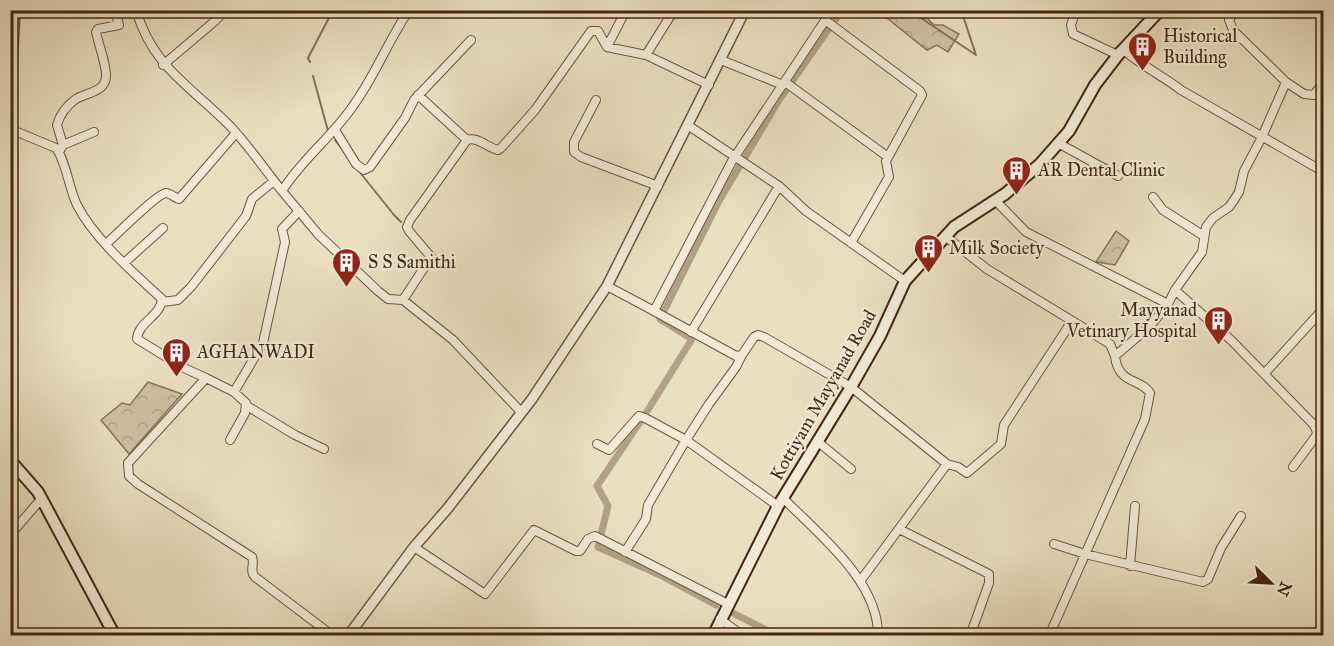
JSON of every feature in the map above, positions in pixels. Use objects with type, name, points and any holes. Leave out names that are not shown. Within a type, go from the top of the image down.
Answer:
[{"type":"main road","name":"Kottiyam Mayyanad Road","points":[[713,636],[780,502],[880,336],[904,281],[954,227],[1026,176],[1058,143],[1069,131],[1095,85],[1120,52],[1160,10]]},
{"type":"main road","points":[[10,460],[42,498],[115,636]]},
{"type":"street","points":[[10,102],[15,10]]},
{"type":"street","points":[[115,10],[119,25],[98,29],[96,32],[106,75],[104,85],[93,93],[74,101],[63,111],[57,125],[69,186],[79,209],[106,244],[150,290],[162,299],[160,309],[139,330],[137,339],[184,368],[234,392],[242,397],[247,406],[295,435],[324,449]]},
{"type":"street","points":[[136,10],[142,32],[163,65],[236,133],[318,234],[388,299],[404,300],[460,346],[521,412]]},
{"type":"street","points":[[163,65],[216,21],[225,10]]},
{"type":"street","points":[[282,191],[294,172],[335,130],[352,108],[409,10]]},
{"type":"street","points":[[607,47],[626,10]]},
{"type":"street","points":[[646,55],[674,10]]},
{"type":"street","points":[[348,636],[414,547],[448,508],[532,399],[607,286],[745,10]]},
{"type":"street","points":[[654,311],[735,158],[832,10]]},
{"type":"street","points":[[1076,10],[1071,25],[1073,34],[1132,58],[1262,137],[1322,169]]},
{"type":"street","points":[[1235,10],[1229,20],[1233,30],[1286,81],[1304,94],[1314,95],[1323,81]]},
{"type":"street","points":[[825,20],[920,91],[920,99],[888,157],[885,167],[889,177],[851,243]]},
{"type":"street","points":[[404,300],[431,258],[409,231],[408,224],[467,140],[474,139],[498,150],[501,148],[535,110],[588,33],[598,31],[607,47],[646,55],[709,85]]},
{"type":"street","points":[[335,130],[356,164],[364,170],[370,167],[418,95],[471,40]]},
{"type":"street","points":[[721,60],[784,83],[888,157]]},
{"type":"street","points":[[1115,356],[1150,326],[1168,304],[1175,290],[1202,252],[1206,227],[1213,218],[1229,207],[1239,192],[1244,171],[1262,137],[1286,81]]},
{"type":"street","points":[[418,95],[467,140]]},
{"type":"street","points":[[596,100],[574,142],[574,152],[581,157],[658,186]]},
{"type":"street","points":[[688,126],[779,186],[806,211],[904,281]]},
{"type":"street","points":[[10,129],[61,149],[94,132]]},
{"type":"street","points":[[106,244],[162,195],[169,194],[179,200],[236,133]]},
{"type":"street","points":[[1058,143],[1118,176]]},
{"type":"street","points":[[162,302],[178,300],[191,287],[246,216],[252,199],[274,181]]},
{"type":"street","points":[[691,332],[779,186]]},
{"type":"street","points":[[1153,197],[1163,210],[1204,236]]},
{"type":"street","points":[[995,200],[1026,232],[1168,304]]},
{"type":"street","points":[[234,392],[263,343],[285,242],[282,229],[299,211]]},
{"type":"street","points":[[124,263],[163,228]]},
{"type":"street","points":[[945,236],[987,269],[1110,344],[1127,380],[1148,389],[1150,393],[1143,427],[1049,636]]},
{"type":"street","points":[[607,286],[730,354],[742,355]]},
{"type":"street","points":[[1175,290],[1265,373],[1316,428],[1314,439],[1293,466]]},
{"type":"street","points":[[1265,373],[1323,309]]},
{"type":"street","points":[[625,552],[646,519],[648,505],[686,440],[754,337],[761,335],[851,387],[947,464],[967,473],[1001,444],[1004,425],[1072,321]]},
{"type":"street","points":[[10,354],[12,358],[10,364]]},
{"type":"street","points":[[206,378],[128,463],[129,476],[252,557],[254,562],[252,571],[255,577],[333,636]]},
{"type":"street","points":[[230,440],[247,406]]},
{"type":"street","points":[[597,444],[609,450],[639,416],[686,440],[780,502],[856,573],[872,607],[878,636]]},
{"type":"street","points":[[817,441],[852,469]]},
{"type":"street","points":[[861,580],[947,464]]},
{"type":"street","points":[[10,535],[42,498]]},
{"type":"street","points":[[1130,566],[1135,506]]},
{"type":"street","points":[[1054,543],[1130,566],[1203,582],[1208,579],[1221,548],[1241,516]]},
{"type":"street","points":[[414,547],[450,573],[485,594],[534,530],[576,552],[591,536],[728,604]]},
{"type":"street","points":[[898,530],[988,574],[989,583],[970,636]]},
{"type":"street","points":[[720,619],[743,636]]},
{"type":"green space","points":[[899,10],[920,11],[934,25],[943,25],[959,34],[948,52],[937,45],[927,50],[887,18]]},
{"type":"green space","points":[[1116,231],[1129,241],[1115,265],[1096,262]]},
{"type":"green space","points":[[148,382],[182,394],[129,454],[101,420],[122,403],[130,405]]},
{"type":"waterway","points":[[310,62],[308,58],[333,10]]},
{"type":"waterway","points":[[716,605],[660,575],[598,547],[608,506],[597,486],[692,339],[660,319],[719,201],[779,100],[842,10]]},
{"type":"waterway","points":[[909,10],[976,55],[961,10]]},
{"type":"waterway","points":[[313,76],[328,131]]},
{"type":"waterway","points":[[335,140],[346,154]]},
{"type":"waterway","points":[[358,170],[401,222]]},
{"type":"waterway","points":[[1318,426],[1324,434]]},
{"type":"waterway","points":[[731,612],[778,636]]},
{"type":"place","name":"Historical Building","points":[[1142,72]]},
{"type":"place","name":"AR Dental Clinic","points":[[1017,196]]},
{"type":"place","name":"Milk Society","points":[[928,274]]},
{"type":"place","name":"S S Samithi","points":[[347,288]]},
{"type":"place","name":"Mayyanad Vetinary Hospital","points":[[1218,346]]},
{"type":"place","name":"AGHANWADI","points":[[176,378]]}]
